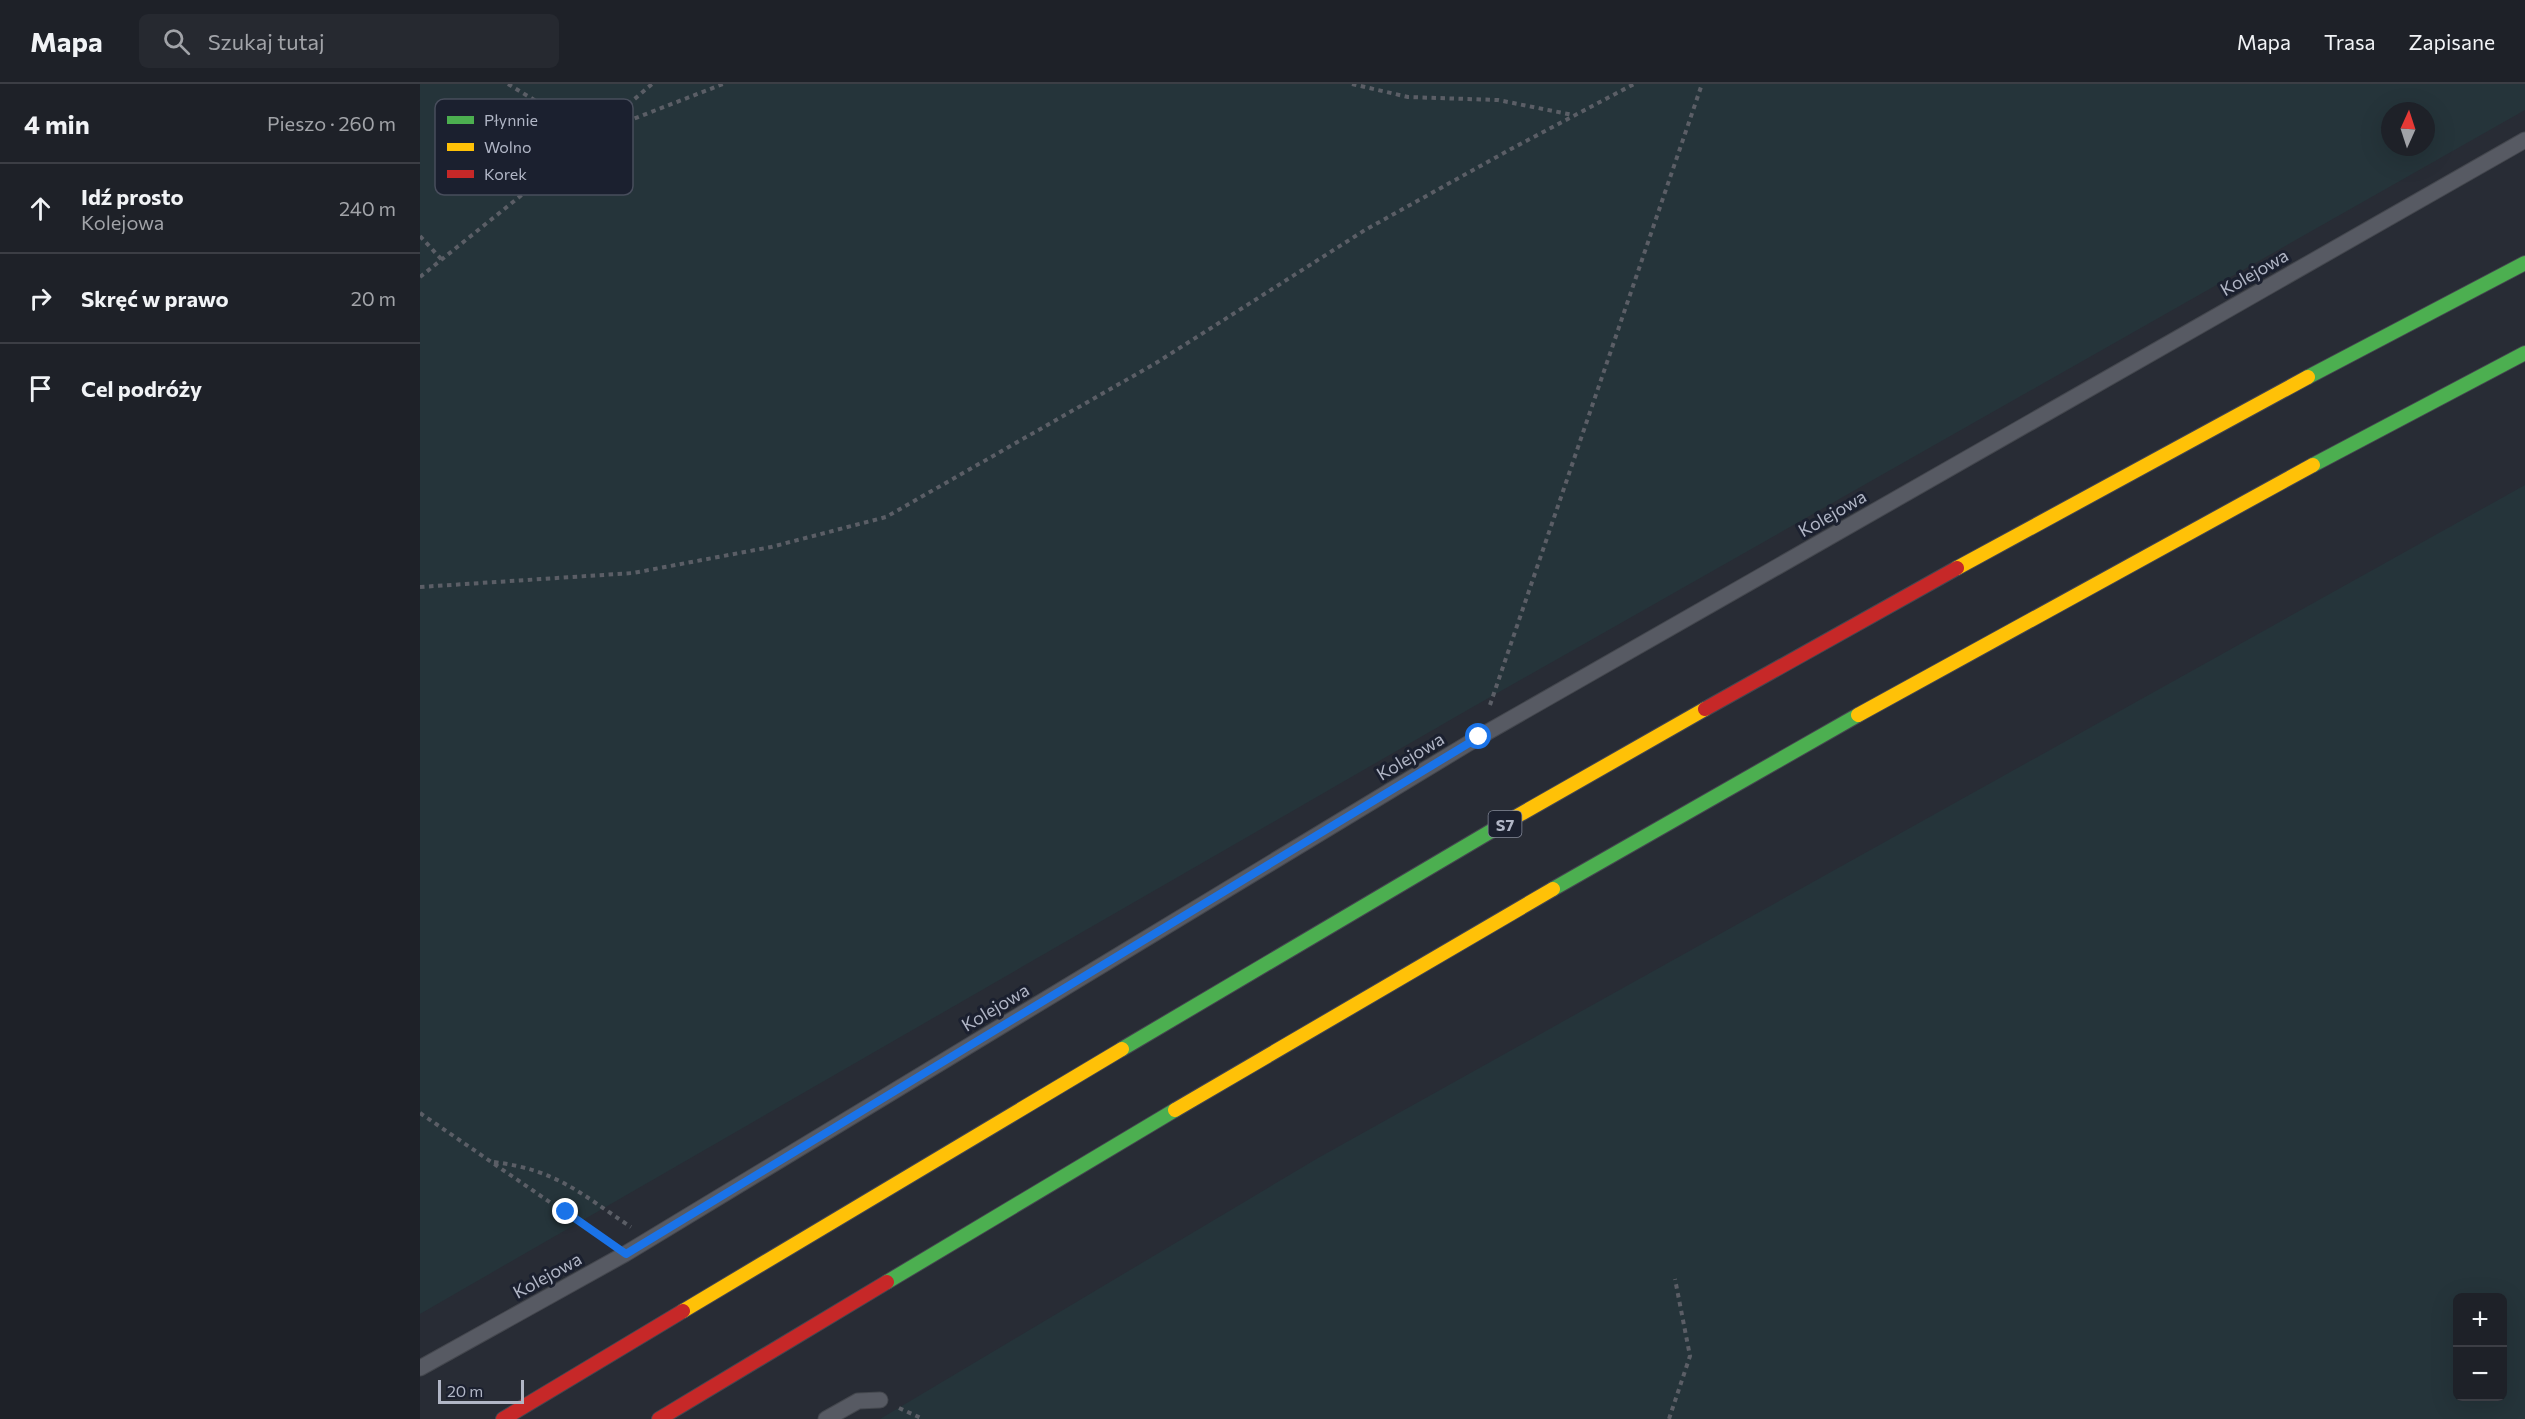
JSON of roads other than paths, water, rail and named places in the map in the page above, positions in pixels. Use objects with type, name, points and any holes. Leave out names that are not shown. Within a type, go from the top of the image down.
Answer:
[{"type":"highway","name":"S7","points":[[503,1419],[1425,870],[1657,736],[2166,453],[2525,263]]},
{"type":"highway","points":[[659,1419],[1433,958],[1680,816],[2206,521],[2525,353]]},
{"type":"lane","name":"Kolejowa","points":[[420,1368],[626,1254],[1479,737],[2525,140]]},
{"type":"lane","points":[[826,1419],[858,1401],[880,1400]]}]
